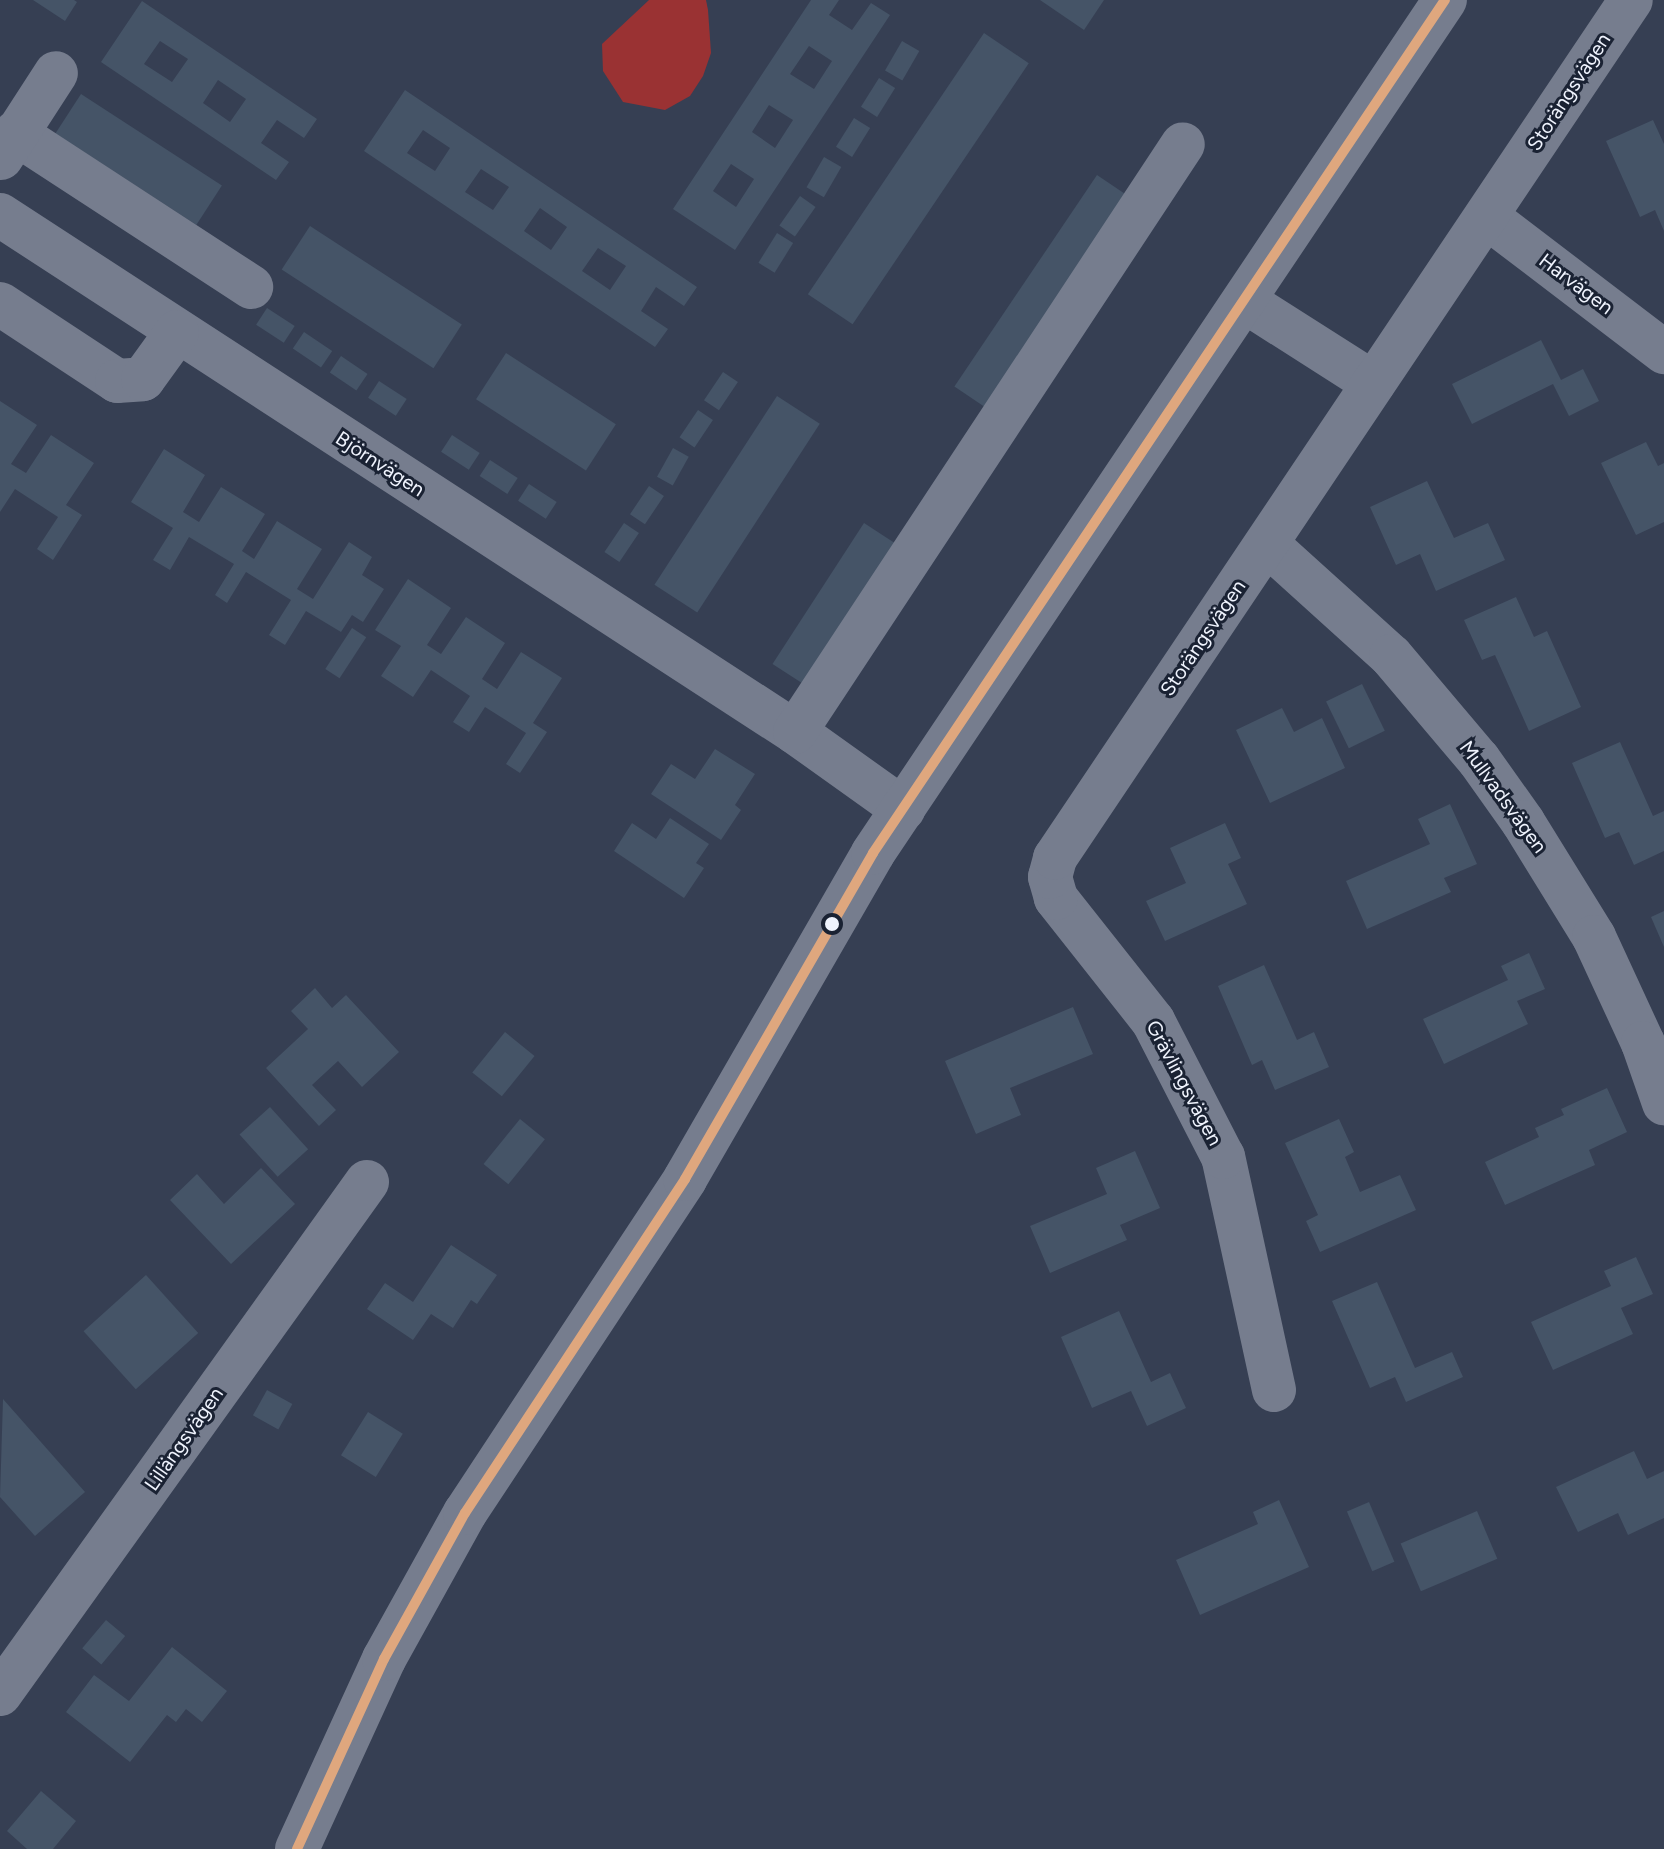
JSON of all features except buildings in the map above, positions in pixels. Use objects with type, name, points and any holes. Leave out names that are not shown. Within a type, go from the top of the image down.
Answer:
[{"type":"street","points":[[297,1849],[384,1659],[465,1513],[685,1179],[903,809],[1246,302],[1445,0]]},
{"type":"street","name":"Storängsvägen","points":[[1056,898],[1050,877],[1055,858],[1631,0]]},
{"type":"street","points":[[56,73],[7,146],[251,287]]},
{"type":"street","points":[[795,732],[1183,144]]},
{"type":"street","name":"Björnvägen","points":[[0,215],[795,732],[903,809]]},
{"type":"street","name":"Harvägen","points":[[1487,217],[1664,352]]},
{"type":"street","points":[[1246,302],[1373,383]]},
{"type":"street","points":[[0,304],[117,381],[143,379],[177,332]]},
{"type":"street","name":"Mullvadsvägen","points":[[1267,544],[1391,656],[1506,797],[1594,937],[1643,1043],[1664,1103]]},
{"type":"street","name":"Grävlingsvägen","points":[[1056,898],[1153,1021],[1223,1157],[1274,1390]]},
{"type":"street","name":"Lillängsvägen","points":[[0,1694],[367,1182]]},
{"type":"shaded area","points":[[649,0],[706,0],[708,10],[711,53],[703,76],[690,96],[665,110],[623,102],[603,71],[602,44]]},
{"type":"transit line","points":[[297,1849],[384,1659],[465,1513],[685,1179],[873,853],[1445,0]]}]
